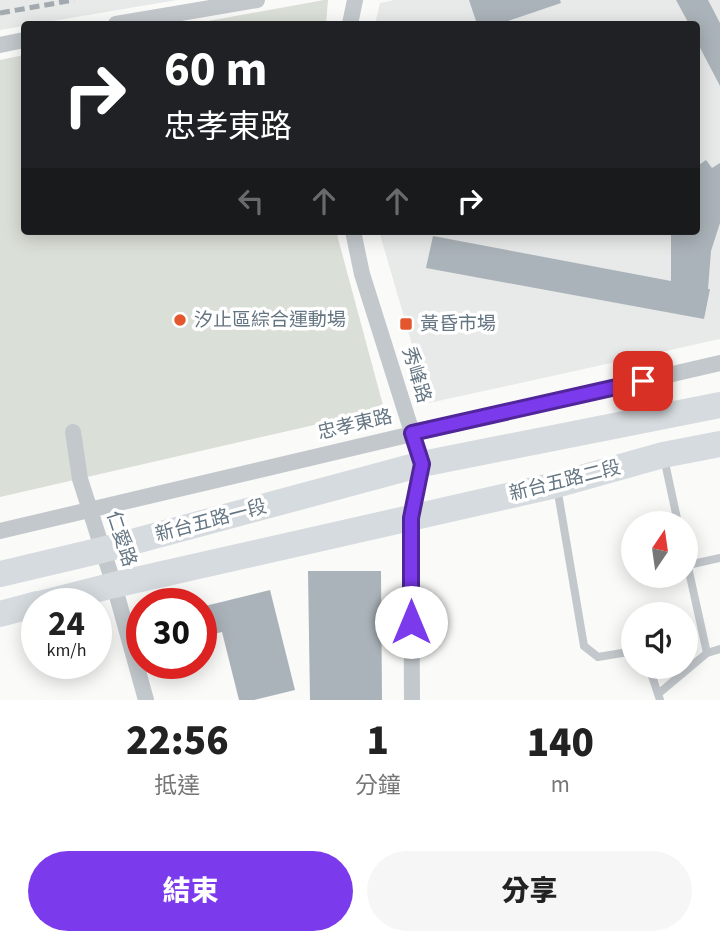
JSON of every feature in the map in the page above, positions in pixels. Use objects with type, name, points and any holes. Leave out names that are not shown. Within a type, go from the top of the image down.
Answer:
[{"type":"main road","points":[[422,464],[720,405]]},
{"type":"main road","name":"新台五路二段","points":[[411,518],[556,485],[663,455],[720,444]]},
{"type":"main road","name":"新台五路一段","points":[[0,574],[102,550],[422,464]]},
{"type":"main road","name":"新台五路一段","points":[[102,588],[411,518]]},
{"type":"main road","name":"新台五路一段","points":[[0,614],[21,608]]},
{"type":"street","points":[[134,21],[257,0]]},
{"type":"street","points":[[351,21],[355,0]]},
{"type":"street","points":[[0,45],[21,41]]},
{"type":"street","name":"秀峰路","points":[[354,235],[362,274],[422,464],[411,518],[411,700]]},
{"type":"street","name":"忠孝東路","points":[[0,531],[720,363]]},
{"type":"street","name":"仁愛路","points":[[73,432],[80,479],[114,585],[146,700]]},
{"type":"lane","points":[[663,455],[675,511]]},
{"type":"lane","points":[[556,485],[584,646],[598,657],[621,653]]},
{"type":"lane","points":[[698,560],[720,558]]},
{"type":"lane","points":[[693,588],[707,653]]},
{"type":"lane","points":[[653,679],[659,697],[707,653],[720,649]]},
{"type":"shaded area","points":[[0,0],[177,0],[53,21],[21,21],[21,26],[0,30]]},
{"type":"shaded area","points":[[324,0],[328,0],[326,21],[208,21]]},
{"type":"shaded area","points":[[394,0],[720,0],[720,339],[429,403],[380,235],[700,235],[700,21],[376,21],[380,3]]},
{"type":"shaded area","name":"汐止區綜合運動場","points":[[21,56],[21,235],[337,235],[384,409],[0,497],[0,60]]},
{"type":"building","points":[[469,0],[560,0],[561,3],[508,21],[476,21]]},
{"type":"building","points":[[676,0],[708,0],[720,23],[720,86],[700,48],[700,21],[687,21]]},
{"type":"building","points":[[706,160],[712,168],[720,163],[720,223],[711,251],[710,289],[704,319],[426,268],[433,236],[671,281],[671,235],[700,235],[700,164]]},
{"type":"building","points":[[308,571],[381,571],[382,700],[310,700]]},
{"type":"building","points":[[270,590],[295,690],[254,700],[239,700],[222,632],[217,633],[217,603]]},
{"type":"railway","points":[[0,13],[74,0]]},
{"type":"place","name":"汐止區綜合運動場","points":[[180,320]]},
{"type":"place","name":"黃昏市場","points":[[406,324]]},
{"type":"route","points":[[411,622],[411,518],[422,464],[412,433],[643,381]]}]
